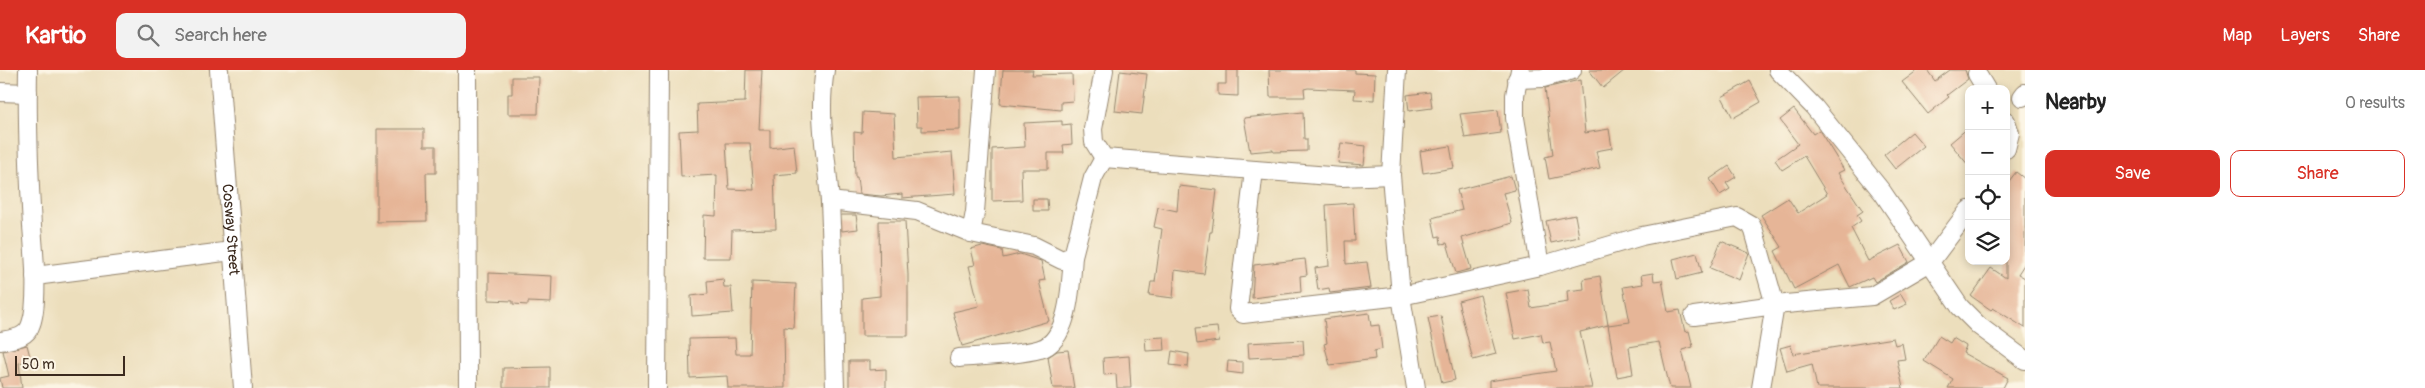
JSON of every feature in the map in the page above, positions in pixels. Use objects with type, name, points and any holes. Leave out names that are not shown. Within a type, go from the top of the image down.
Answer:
[{"type":"street","points":[[0,341],[15,339],[26,334],[31,324],[35,276],[27,140],[28,70]]},
{"type":"street","name":"Cosway Street","points":[[219,70],[243,388]]},
{"type":"street","points":[[467,70],[468,388]]},
{"type":"street","points":[[657,388],[658,70]]},
{"type":"street","points":[[825,70],[821,101],[822,136],[830,201],[835,388]]},
{"type":"street","points":[[971,233],[975,212],[986,70]]},
{"type":"street","points":[[1104,70],[1093,129],[1094,142],[1104,158]]},
{"type":"street","points":[[1397,70],[1391,175],[1401,296],[1416,388]]},
{"type":"street","points":[[1540,266],[1516,118],[1515,95],[1519,75],[1542,78],[1572,70]]},
{"type":"street","points":[[1778,70],[1814,107],[1883,192],[1960,307],[1979,326],[2025,360]]},
{"type":"street","points":[[1977,74],[1984,85]]},
{"type":"street","points":[[0,92],[28,93]]},
{"type":"street","points":[[1104,158],[1342,177],[1391,175]]},
{"type":"street","points":[[960,358],[1042,349],[1057,336],[1068,309],[1073,256],[1093,178],[1104,158]]},
{"type":"street","points":[[1254,170],[1238,309],[1243,314],[1401,296],[1540,266],[1642,236],[1737,217],[1751,224],[1775,305],[1761,388]]},
{"type":"street","points":[[830,201],[917,211],[971,233],[1034,246],[1062,260],[1073,256]]},
{"type":"street","points":[[1694,316],[1775,305],[1872,296],[1930,262],[1965,215]]},
{"type":"street","points":[[35,276],[232,251]]},
{"type":"building","points":[[746,70],[762,70],[759,130],[770,130],[770,148],[794,145],[797,173],[774,175],[776,229],[732,230],[731,258],[703,258],[704,215],[716,216],[717,175],[681,177],[679,131],[698,130],[697,104],[745,102]],"holes":[[[726,143],[750,143],[754,190],[729,189]]]},
{"type":"building","points":[[1003,70],[1033,70],[1032,75],[1072,74],[1073,101],[1061,102],[1061,110],[1000,104]]},
{"type":"building","points":[[1226,70],[1238,70],[1238,96],[1218,95],[1218,84],[1226,84]]},
{"type":"building","points":[[1269,70],[1355,70],[1355,73],[1375,74],[1374,100],[1354,99],[1355,90],[1308,88],[1304,89],[1305,97],[1270,97]]},
{"type":"building","points":[[1589,70],[1625,70],[1603,88]]},
{"type":"building","points":[[1918,70],[1927,70],[1935,81],[1950,70],[1965,70],[1968,79],[1947,95],[1949,97],[1928,114],[1902,82]]},
{"type":"building","points":[[1120,71],[1147,74],[1142,114],[1115,111]]},
{"type":"building","points":[[512,77],[539,77],[538,114],[508,114],[508,94],[512,94]]},
{"type":"building","points":[[1580,80],[1585,133],[1609,129],[1612,148],[1596,151],[1600,168],[1549,179],[1545,157],[1553,155],[1545,88]]},
{"type":"building","points":[[1750,81],[1761,102],[1733,118],[1722,97]]},
{"type":"building","points":[[1430,92],[1432,108],[1409,111],[1407,95]]},
{"type":"building","points":[[960,96],[960,130],[922,131],[922,126],[917,126],[916,97]]},
{"type":"building","points":[[1794,109],[1813,134],[1819,130],[1844,170],[1838,173],[1863,211],[1857,215],[1861,221],[1851,228],[1868,261],[1900,245],[1909,262],[1875,282],[1872,277],[1850,287],[1839,265],[1794,289],[1775,251],[1782,247],[1761,215],[1788,198],[1798,213],[1827,194],[1804,156],[1782,170],[1775,160],[1798,144],[1780,120]]},
{"type":"building","points":[[1498,110],[1501,133],[1465,138],[1460,114]]},
{"type":"building","points":[[863,112],[894,114],[896,157],[952,152],[955,194],[902,198],[902,194],[881,196],[859,194],[857,177],[855,177],[854,132],[862,133]]},
{"type":"building","points":[[1303,112],[1304,139],[1307,139],[1307,151],[1273,152],[1273,150],[1250,152],[1244,118]]},
{"type":"building","points":[[1062,121],[1062,125],[1071,124],[1072,144],[1063,145],[1064,153],[1048,153],[1048,169],[1021,169],[1022,200],[992,201],[992,149],[1025,147],[1024,123]]},
{"type":"building","points":[[377,129],[424,129],[424,146],[436,146],[436,173],[426,173],[427,221],[377,222]]},
{"type":"building","points":[[1965,130],[1965,161],[1950,143]]},
{"type":"building","points":[[1912,132],[1924,146],[1895,169],[1884,155]]},
{"type":"building","points":[[1341,143],[1366,146],[1364,165],[1338,163]]},
{"type":"building","points":[[1450,146],[1454,168],[1423,173],[1420,151]]},
{"type":"building","points":[[1729,166],[1736,177],[1726,183],[1730,189],[1720,195],[1710,179]]},
{"type":"building","points":[[2016,172],[2025,179],[2025,263],[2018,274],[2025,278],[2025,328],[1993,308],[1991,310],[1971,296],[1991,268],[2006,278],[2006,265],[2010,265],[2010,180]]},
{"type":"building","points":[[1511,176],[1515,190],[1503,193],[1512,223],[1462,238],[1471,269],[1456,273],[1447,243],[1441,244],[1440,236],[1436,237],[1432,218],[1462,210],[1457,190]]},
{"type":"building","points":[[1179,186],[1217,190],[1204,274],[1175,270],[1173,298],[1149,295],[1151,282],[1155,282],[1162,229],[1154,227],[1158,207],[1177,211]]},
{"type":"building","points":[[1033,199],[1047,199],[1048,211],[1033,211]]},
{"type":"building","points":[[1353,203],[1355,241],[1345,241],[1346,264],[1367,262],[1371,288],[1330,293],[1329,288],[1318,290],[1315,268],[1329,266],[1326,205]]},
{"type":"building","points":[[841,215],[856,215],[858,229],[842,231]]},
{"type":"building","points":[[1575,215],[1579,237],[1551,243],[1546,221]]},
{"type":"building","points":[[879,221],[905,221],[908,275],[908,336],[862,336],[862,298],[880,296]]},
{"type":"building","points":[[1721,241],[1749,253],[1739,280],[1710,268]]},
{"type":"building","points":[[982,246],[1002,250],[1003,258],[1020,254],[1041,261],[1045,280],[1039,281],[1049,321],[962,346],[953,312],[979,306],[969,266],[975,265],[971,249]]},
{"type":"building","points":[[1697,253],[1702,273],[1677,279],[1673,259]]},
{"type":"building","points":[[1305,259],[1307,275],[1300,276],[1301,292],[1252,298],[1254,265]]},
{"type":"building","points":[[489,273],[552,276],[551,303],[528,302],[528,305],[513,304],[513,301],[489,300]]},
{"type":"building","points":[[1653,273],[1654,281],[1662,280],[1668,312],[1680,310],[1685,332],[1689,331],[1693,347],[1682,350],[1691,388],[1670,388],[1659,342],[1629,347],[1633,374],[1617,377],[1608,325],[1630,322],[1623,287],[1643,284],[1641,275]]},
{"type":"building","points":[[1600,276],[1608,325],[1580,332],[1592,388],[1489,388],[1489,381],[1556,371],[1550,342],[1543,343],[1541,334],[1515,339],[1506,293],[1528,289],[1531,308],[1568,302],[1567,291],[1584,289],[1583,279]]},
{"type":"building","points":[[723,279],[724,287],[731,287],[733,313],[692,316],[691,296],[708,294],[707,281]]},
{"type":"building","points":[[752,282],[796,284],[794,328],[784,327],[785,388],[728,388],[727,376],[690,378],[689,339],[735,338],[736,354],[750,354]]},
{"type":"building","points":[[1901,294],[1907,304],[1894,310],[1889,301]]},
{"type":"building","points":[[1480,295],[1496,354],[1473,360],[1458,301]]},
{"type":"building","points":[[1369,313],[1371,326],[1379,325],[1382,349],[1374,351],[1375,359],[1330,365],[1324,344],[1327,343],[1324,319]]},
{"type":"building","points":[[1441,316],[1455,380],[1442,383],[1428,318]]},
{"type":"building","points":[[1217,327],[1219,341],[1197,344],[1195,329]]},
{"type":"building","points":[[1939,336],[1950,343],[1953,338],[1966,346],[1963,353],[2008,378],[2003,388],[1948,388],[1953,379],[1924,361]]},
{"type":"building","points":[[1164,337],[1165,350],[1146,351],[1145,338]]},
{"type":"building","points":[[1893,338],[1895,345],[1902,343],[1905,359],[1897,360],[1903,388],[1817,388],[1812,364],[1787,371],[1780,348],[1791,345],[1793,354]]},
{"type":"building","points":[[1303,340],[1304,355],[1249,358],[1248,343]]},
{"type":"building","points":[[27,345],[31,360],[19,363],[22,388],[2,388],[0,378],[9,376],[3,351]]},
{"type":"building","points":[[1068,350],[1074,388],[1053,388],[1048,357],[1057,351]]},
{"type":"building","points":[[1172,351],[1189,354],[1188,367],[1170,365]]},
{"type":"building","points":[[1129,356],[1131,388],[1117,388],[1116,374],[1104,375],[1103,358]]},
{"type":"building","points":[[849,361],[870,361],[870,370],[886,369],[886,388],[849,388]]},
{"type":"building","points":[[1228,361],[1243,362],[1243,374],[1227,372]]},
{"type":"building","points":[[550,367],[550,388],[503,388],[503,368]]}]
